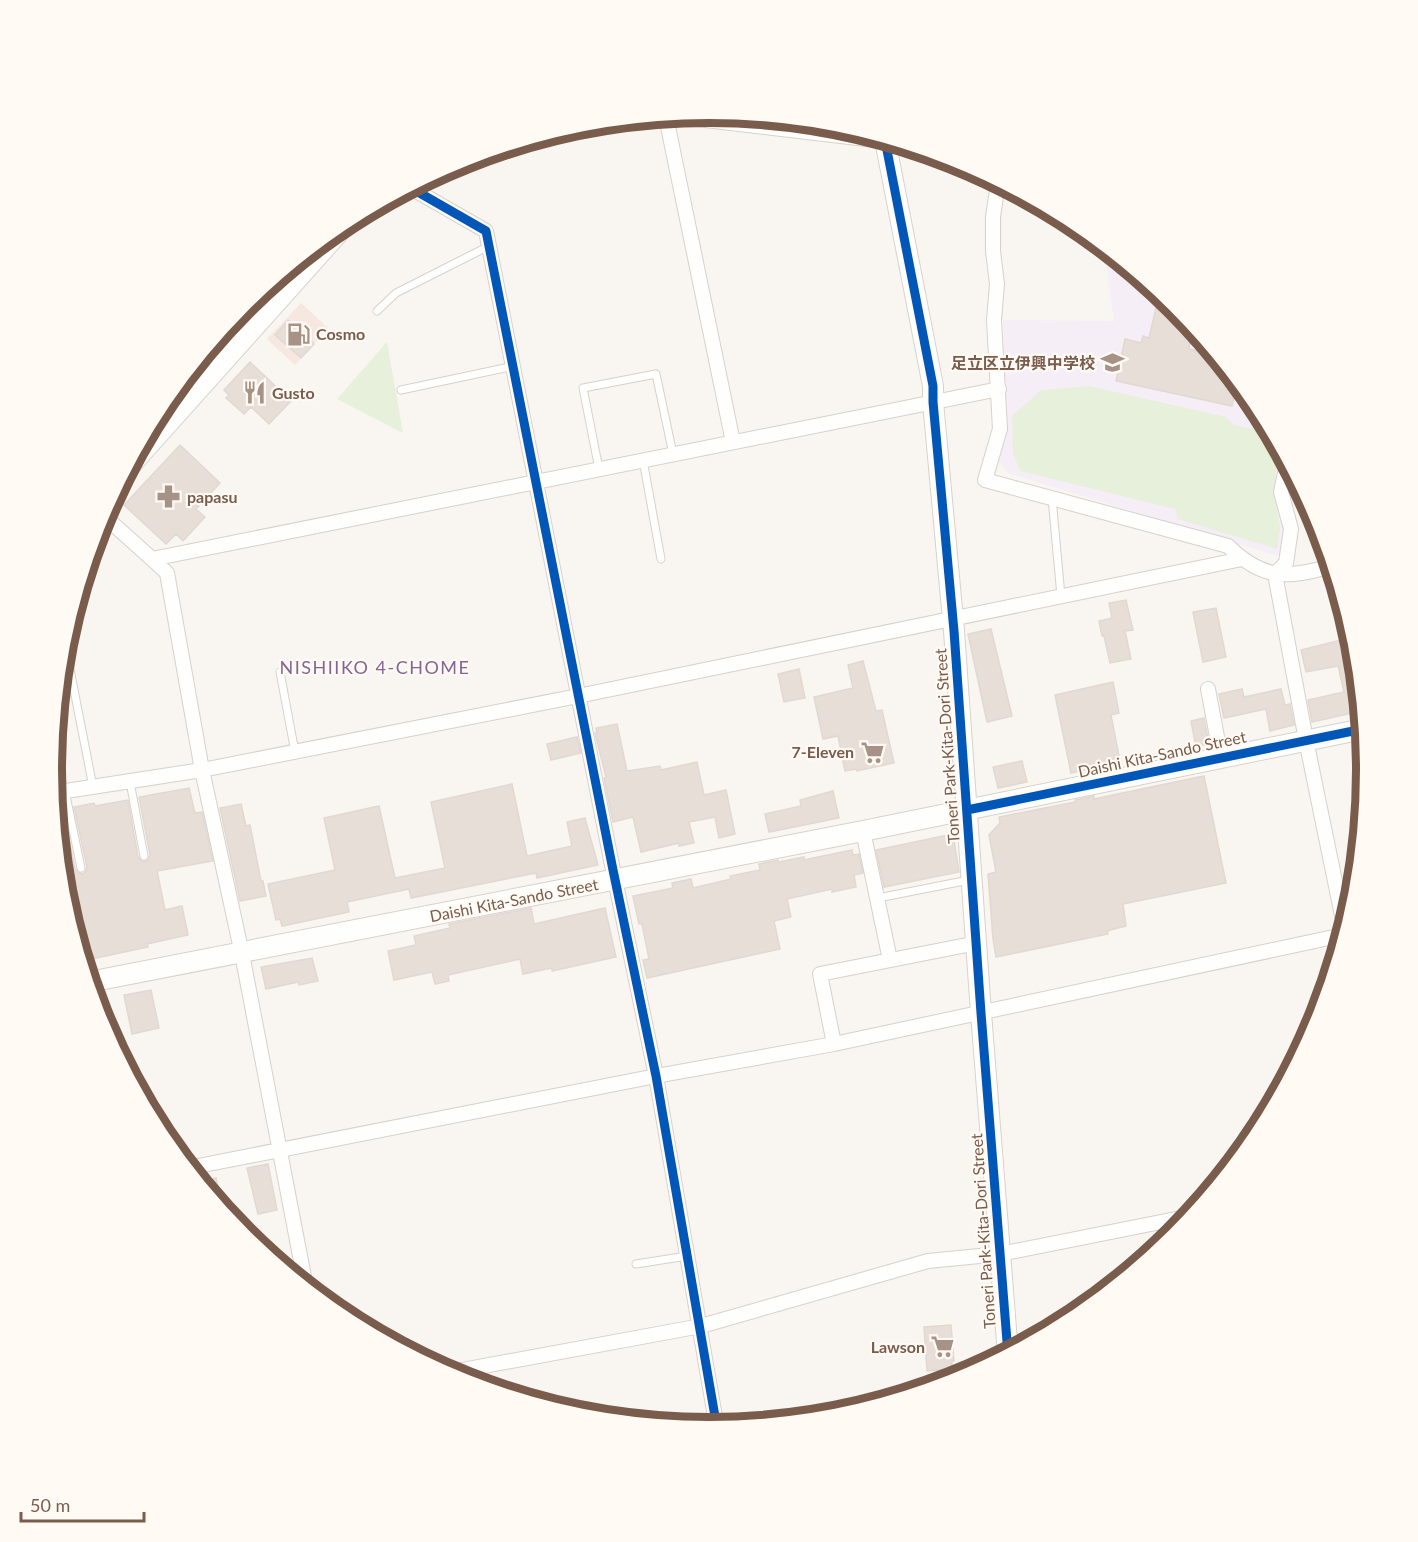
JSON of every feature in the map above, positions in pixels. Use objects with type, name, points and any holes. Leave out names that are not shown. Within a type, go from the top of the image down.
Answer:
[{"type":"street","points":[[668,125],[733,442]]},
{"type":"street","name":"Toneri Park-Kita-Dori Street","points":[[887,149],[933,386],[1008,1345]]},
{"type":"street","points":[[997,191],[993,217],[993,251],[997,284],[994,320],[1000,429],[985,480],[1228,546],[1242,559],[1275,574],[1288,576],[1323,568]]},
{"type":"street","points":[[419,192],[486,231],[656,1076],[715,1418]]},
{"type":"street","points":[[149,445],[319,254]]},
{"type":"street","points":[[250,314],[258,322]]},
{"type":"street","points":[[152,559],[999,389]]},
{"type":"street","points":[[1275,574],[1286,563],[1291,529],[1281,492],[1285,475]]},
{"type":"street","points":[[111,522],[167,573],[202,770],[242,954],[304,1276]]},
{"type":"street","points":[[62,791],[202,770],[295,752],[1242,559]]},
{"type":"street","points":[[1275,574],[1305,740],[1341,910]]},
{"type":"street","points":[[1208,689],[1221,758]]},
{"type":"street","name":"Daishi Kita-Sando Street","points":[[97,981],[863,831],[1355,731]]},
{"type":"street","points":[[863,831],[890,960]]},
{"type":"street","points":[[196,1166],[656,1076],[834,1044],[1335,937]]},
{"type":"street","points":[[834,1044],[820,974],[977,943]]},
{"type":"street","points":[[463,1370],[701,1326],[928,1261],[1000,1254],[1169,1227]]},
{"type":"lane","points":[[377,311],[396,293],[489,246]]},
{"type":"lane","points":[[401,390],[514,366]]},
{"type":"lane","points":[[599,469],[583,388],[656,374],[673,454]]},
{"type":"lane","points":[[643,460],[661,559]]},
{"type":"lane","points":[[1052,498],[1061,596]]},
{"type":"lane","points":[[70,669],[93,787]]},
{"type":"lane","points":[[280,672],[295,752]]},
{"type":"lane","points":[[130,782],[144,856]]},
{"type":"lane","points":[[63,805],[81,868]]},
{"type":"lane","points":[[878,898],[972,879]]},
{"type":"lane","points":[[636,1264],[687,1256]]},
{"type":"shaded area","name":"足立区立伊興中学校","points":[[1106,259],[1167,313],[1196,344],[1223,377],[1270,447],[1283,472],[1286,527],[1283,551],[1278,556],[1008,473],[999,462],[1007,430],[1003,320],[1114,321]]},
{"type":"shaded area","name":"Cosmo","points":[[301,303],[328,328],[295,365],[267,339]]},
{"type":"green space","points":[[387,342],[403,433],[337,399]]},
{"type":"green space","points":[[1089,386],[1226,417],[1234,425],[1259,429],[1277,460],[1274,491],[1280,529],[1277,549],[1178,519],[1175,509],[1020,471],[1013,453],[1012,416],[1041,390]]},
{"type":"building","points":[[1157,304],[1191,339],[1189,349],[1202,352],[1223,377],[1235,393],[1232,406],[1116,381],[1125,339],[1141,343],[1143,336],[1149,338]]},
{"type":"building","points":[[288,320],[314,344],[301,358],[275,335]]},
{"type":"building","name":"Gusto","points":[[250,362],[291,401],[269,424],[251,407],[244,414],[226,398],[229,395],[224,390]]},
{"type":"building","points":[[180,445],[220,483],[196,509],[205,517],[183,541],[176,534],[166,544],[124,505]]},
{"type":"building","points":[[1126,600],[1133,630],[1125,631],[1131,659],[1110,663],[1099,621],[1112,618],[1109,603]]},
{"type":"building","points":[[1216,608],[1226,657],[1203,662],[1193,612]]},
{"type":"building","points":[[991,629],[1012,716],[987,722],[968,634]]},
{"type":"building","points":[[1343,640],[1353,713],[1312,722],[1308,700],[1344,692],[1338,666],[1306,672],[1301,650]]},
{"type":"building","points":[[863,661],[876,711],[882,710],[894,763],[857,771],[856,769],[845,771],[838,736],[823,739],[814,697],[853,688],[848,665]]},
{"type":"building","points":[[799,669],[805,698],[784,702],[778,674]]},
{"type":"building","points":[[1113,682],[1119,713],[1111,715],[1120,761],[1071,773],[1055,695]]},
{"type":"building","points":[[1242,689],[1244,697],[1281,689],[1285,705],[1290,704],[1294,725],[1270,731],[1266,709],[1224,718],[1219,694]]},
{"type":"building","points":[[1204,718],[1209,744],[1196,747],[1191,721]]},
{"type":"building","points":[[617,724],[627,771],[660,766],[661,770],[697,762],[704,795],[726,790],[735,834],[719,838],[715,817],[689,822],[694,843],[679,846],[679,843],[641,852],[633,817],[613,822],[604,778],[606,777],[595,733],[597,733],[596,728]]},
{"type":"building","points":[[577,737],[581,753],[551,760],[547,744]]},
{"type":"building","points":[[1022,761],[1027,782],[998,788],[993,767]]},
{"type":"building","points":[[1204,776],[1226,883],[1123,904],[1126,926],[1107,931],[1108,934],[996,957],[988,874],[996,872],[989,835],[1000,823],[999,817],[1094,796],[1094,799]]},
{"type":"building","points":[[512,784],[527,856],[572,846],[567,822],[585,818],[598,865],[537,878],[536,873],[411,898],[409,889],[347,902],[349,912],[282,926],[280,919],[276,920],[268,884],[335,870],[324,818],[379,806],[395,878],[445,868],[431,802]]},
{"type":"building","points":[[189,788],[195,813],[202,812],[213,861],[157,871],[165,910],[182,906],[188,935],[147,944],[148,947],[90,959],[74,897],[67,856],[63,809],[75,869],[82,874],[87,867],[74,807],[128,800],[138,857],[144,862],[150,855],[139,797]]},
{"type":"building","points":[[833,791],[839,818],[769,832],[765,814],[801,806],[800,800]]},
{"type":"building","points":[[241,804],[246,826],[250,825],[266,896],[240,901],[220,808]]},
{"type":"building","points":[[953,834],[959,872],[884,887],[876,850]]},
{"type":"building","points":[[852,850],[853,855],[859,854],[863,873],[854,875],[856,887],[832,892],[832,889],[787,899],[791,917],[774,921],[780,949],[647,978],[643,960],[649,959],[642,924],[639,924],[633,896],[673,888],[672,883],[691,879],[693,888],[731,879],[730,876],[760,870],[759,864],[778,860],[779,862],[804,857],[804,860]]},
{"type":"building","points":[[531,908],[534,924],[605,908],[616,957],[552,971],[552,968],[523,974],[520,959],[448,975],[449,981],[435,984],[432,972],[394,980],[388,951],[416,945],[414,936],[450,928],[449,924]]},
{"type":"building","points":[[312,958],[318,981],[299,985],[298,982],[266,989],[261,967]]},
{"type":"building","points":[[151,990],[159,1028],[132,1034],[124,995]]},
{"type":"building","points":[[268,1164],[277,1210],[258,1214],[247,1168]]},
{"type":"building","points":[[216,1178],[219,1195],[207,1180]]},
{"type":"building","points":[[951,1325],[954,1361],[952,1361],[952,1369],[927,1371],[924,1327]]},
{"type":"cycle path","points":[[887,149],[933,386],[954,631],[1007,1346]]},
{"type":"cycle path","points":[[419,192],[486,231],[656,1076],[715,1418]]},
{"type":"cycle path","points":[[967,810],[1355,731]]},
{"type":"place","name":"Cosmo","points":[[298,334]]},
{"type":"place","name":"足立区立伊興中学校","points":[[1113,363]]},
{"type":"place","name":"Gusto","points":[[254,393]]},
{"type":"place","name":"papasu","points":[[169,497]]},
{"type":"place","name":"7-Eleven","points":[[872,752]]},
{"type":"place","name":"Lawson","points":[[943,1347]]},
{"type":"district","name":"NISHIIKO 4-CHOME","points":[[375,668]]}]
